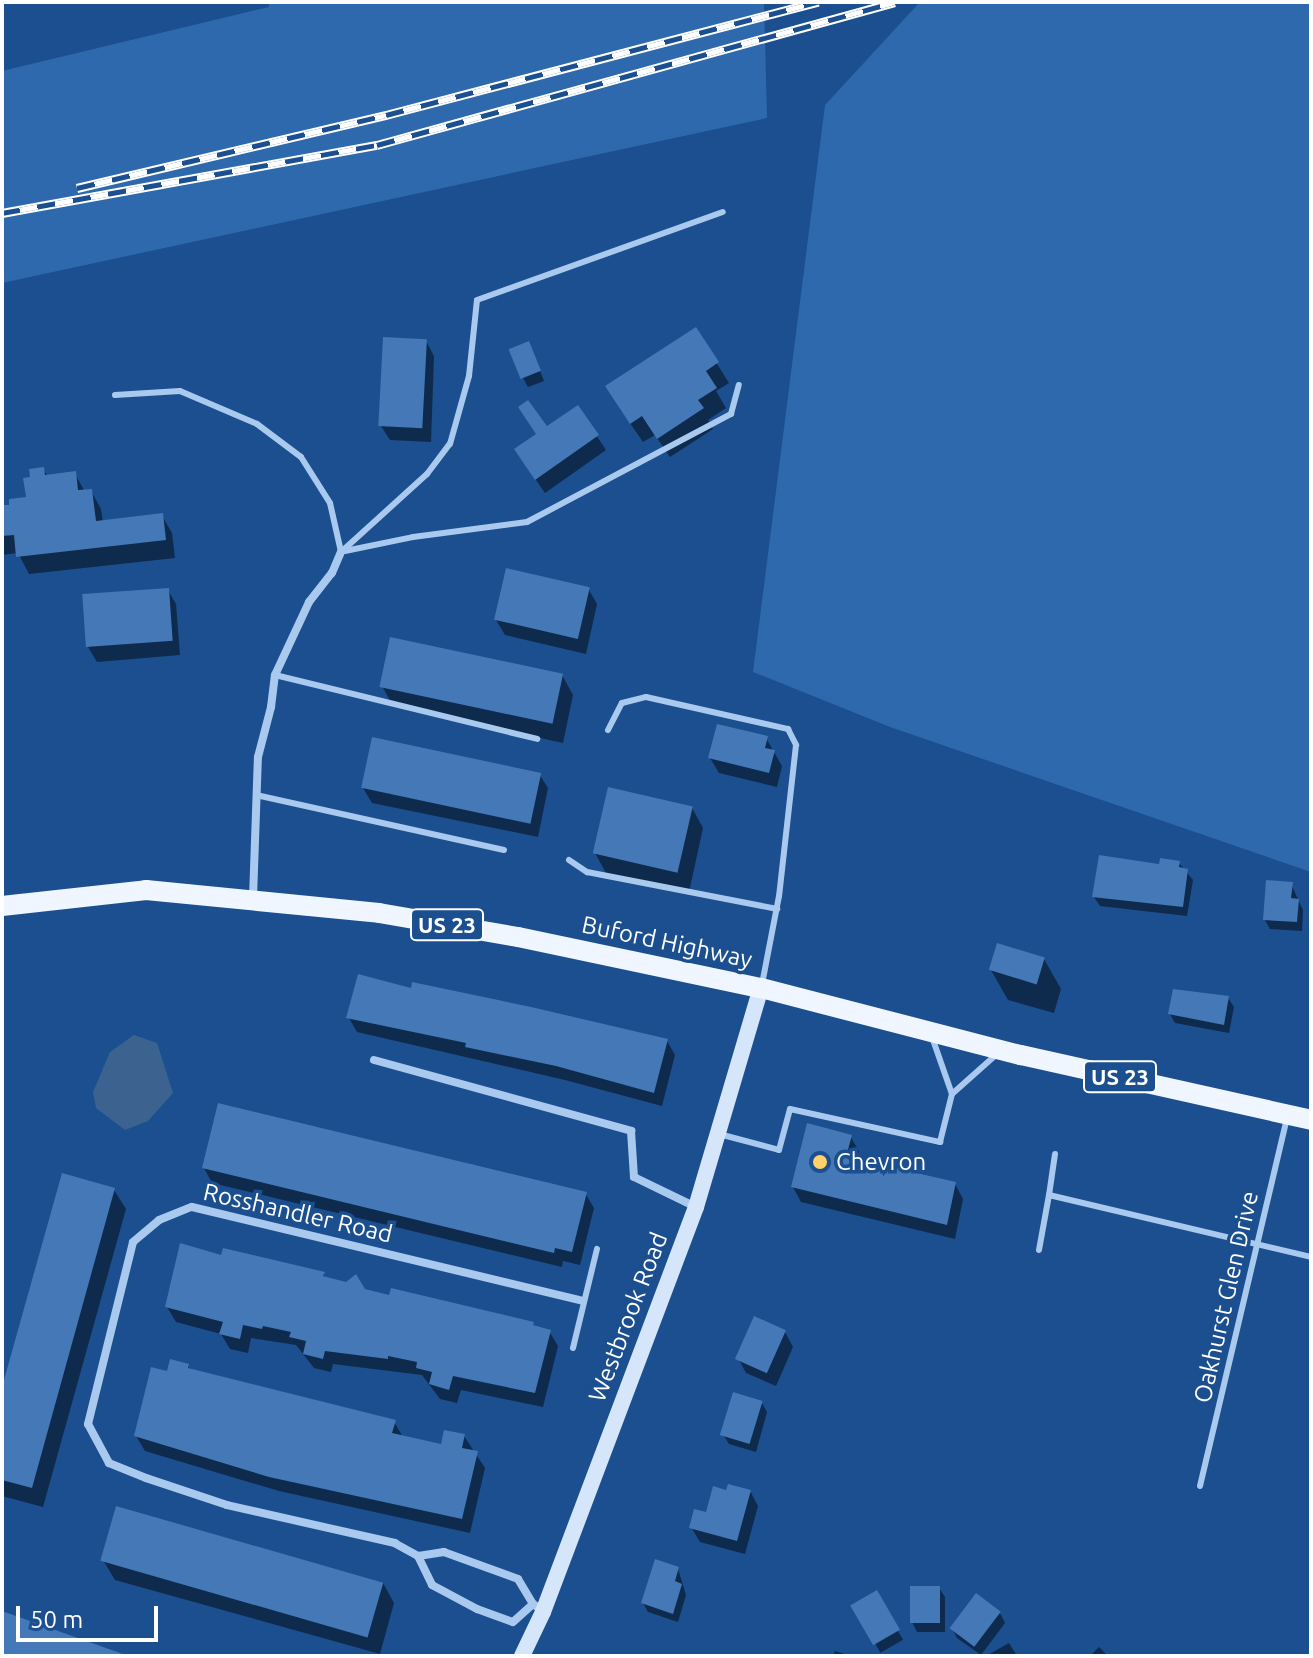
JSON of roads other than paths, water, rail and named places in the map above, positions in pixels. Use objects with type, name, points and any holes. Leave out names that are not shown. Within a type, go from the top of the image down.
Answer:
[{"type":"main road","name":"Buford Highway","points":[[2,906],[146,890],[379,913],[518,937],[761,988],[1002,1050],[1311,1120]]},
{"type":"street","points":[[253,899],[258,757],[271,707],[275,675],[309,602],[332,573],[341,552]]},
{"type":"street","name":"Westbrook Road","points":[[522,1656],[538,1608],[696,1207],[761,988]]},
{"type":"street","points":[[374,1060],[631,1131],[634,1177],[696,1207]]},
{"type":"street","name":"Rosshandler Road","points":[[538,1608],[518,1579],[444,1552],[418,1556],[395,1543],[227,1505],[109,1463],[88,1424],[133,1242],[159,1220],[192,1207],[583,1301]]},
{"type":"street","points":[[418,1556],[432,1585],[477,1609],[513,1622],[538,1608]]},
{"type":"lane","points":[[341,552],[427,474],[450,444],[469,376],[477,300],[723,212]]},
{"type":"lane","points":[[341,552],[413,537],[527,522],[731,414],[739,385]]},
{"type":"lane","points":[[115,395],[180,391],[257,424],[301,457],[330,503],[341,552]]},
{"type":"lane","points":[[275,675],[537,739]]},
{"type":"lane","points":[[608,730],[622,703],[646,697],[788,729],[796,745],[777,909],[761,988]]},
{"type":"lane","points":[[256,795],[504,850]]},
{"type":"lane","points":[[569,860],[587,872],[777,909]]},
{"type":"lane","points":[[719,1134],[779,1150],[790,1109],[940,1142],[952,1094],[929,1031]]},
{"type":"lane","points":[[952,1094],[1002,1050]]},
{"type":"lane","name":"Oakhurst Glen Drive","points":[[1200,1486],[1288,1115]]},
{"type":"lane","points":[[1039,1250],[1055,1154]]},
{"type":"lane","points":[[1049,1195],[1311,1257]]},
{"type":"lane","points":[[573,1348],[597,1249]]},
{"type":"railway","points":[[77,188],[386,115],[818,2]]},
{"type":"railway","points":[[2,213],[377,145],[895,2]]},
{"type":"place","name":"Chevron","points":[[820,1162]]}]
